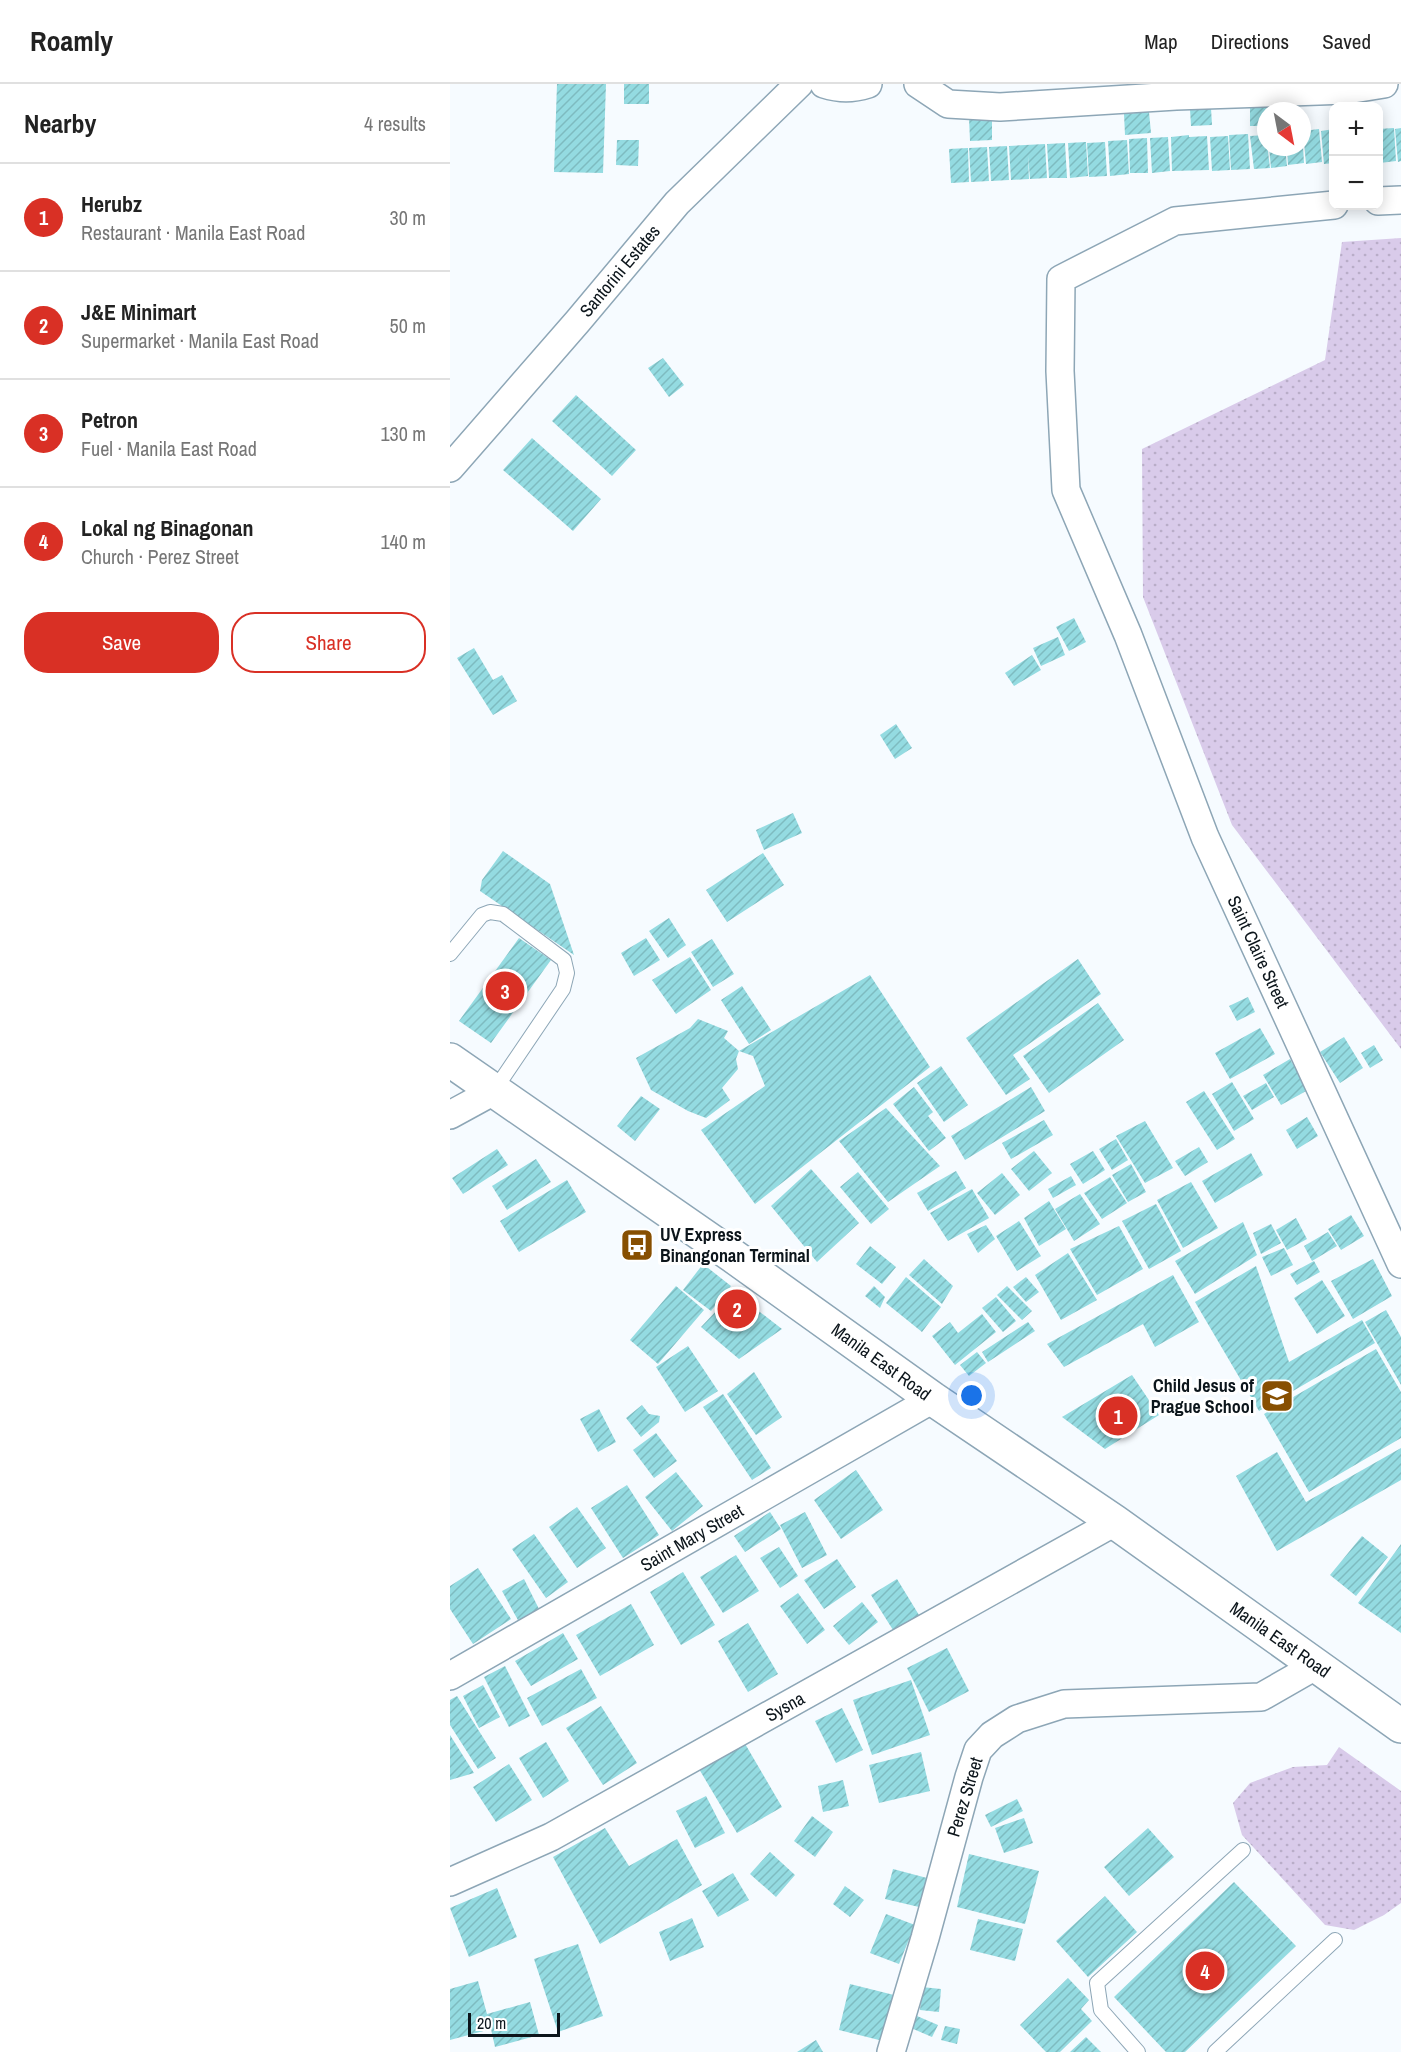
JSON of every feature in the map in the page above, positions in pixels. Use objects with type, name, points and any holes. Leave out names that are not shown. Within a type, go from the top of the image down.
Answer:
[{"type":"main road","name":"Manila East Road","points":[[450,1060],[733,1256],[933,1399],[1115,1522],[1401,1726]]},
{"type":"street","name":"Santorini Estates","points":[[450,468],[677,203],[799,84]]},
{"type":"street","points":[[824,84],[837,88],[852,88],[868,84]]},
{"type":"street","points":[[918,84],[948,104],[999,96],[1347,87],[1384,84]]},
{"type":"street","points":[[1383,201],[1401,200]]},
{"type":"street","name":"Saint Claire Street","points":[[1329,206],[1175,221],[1061,279],[1060,371],[1066,490],[1128,635],[1205,837],[1401,1264]]},
{"type":"street","points":[[450,1115],[494,1091]]},
{"type":"street","name":"Saint Mary Street","points":[[450,1676],[933,1399]]},
{"type":"street","name":"Sysna","points":[[450,1882],[551,1837],[1115,1522]]},
{"type":"street","name":"Perez Street","points":[[891,2052],[969,1777],[978,1750],[992,1735],[1017,1719],[1064,1704],[1262,1697],[1317,1665]]},
{"type":"lane","points":[[450,954],[482,915],[490,912],[503,914],[564,960],[567,973],[563,989],[494,1091]]},
{"type":"lane","points":[[1138,2052],[1101,2010],[1097,1983],[1244,1850]]},
{"type":"lane","points":[[1215,2052],[1335,1940]]},
{"type":"shaded area","points":[[1401,238],[1401,1049],[1232,825],[1143,597],[1142,449],[1325,360],[1342,242]]},
{"type":"shaded area","points":[[1339,1747],[1401,1791],[1401,1903],[1384,1915],[1354,1930],[1325,1925],[1242,1835],[1233,1803],[1250,1783],[1293,1767],[1327,1765]]},
{"type":"building","points":[[557,84],[606,84],[603,173],[554,172]]},
{"type":"building","points":[[624,84],[649,84],[649,104],[624,104]]},
{"type":"building","points":[[1250,107],[1257,107],[1257,126],[1250,126]]},
{"type":"building","points":[[1211,108],[1212,125],[1191,126],[1190,109]]},
{"type":"building","points":[[1149,112],[1151,133],[1125,135],[1124,114]]},
{"type":"building","points":[[992,117],[992,140],[970,141],[969,118]]},
{"type":"building","points":[[1394,128],[1396,161],[1383,163],[1383,129]]},
{"type":"building","points":[[1401,128],[1401,161],[1398,162],[1395,129]]},
{"type":"building","points":[[1319,129],[1322,162],[1306,164],[1305,156],[1311,156],[1311,130]]},
{"type":"building","points":[[1329,130],[1329,164],[1324,164],[1321,131]]},
{"type":"building","points":[[1248,134],[1250,169],[1231,170],[1229,135]]},
{"type":"building","points":[[1189,135],[1189,137],[1207,136],[1209,170],[1172,171],[1171,137]]},
{"type":"building","points":[[1228,136],[1230,170],[1212,171],[1210,137]]},
{"type":"building","points":[[1250,136],[1257,136],[1257,156],[1269,156],[1270,168],[1254,169]]},
{"type":"building","points":[[1168,137],[1170,171],[1152,173],[1150,138]]},
{"type":"building","points":[[1147,138],[1148,173],[1130,173],[1129,139]]},
{"type":"building","points":[[617,140],[639,140],[638,166],[616,165]]},
{"type":"building","points":[[1127,140],[1129,174],[1110,176],[1108,141]]},
{"type":"building","points":[[1086,142],[1088,176],[1070,178],[1068,143]]},
{"type":"building","points":[[1105,142],[1107,176],[1089,177],[1087,143]]},
{"type":"building","points":[[1065,143],[1067,178],[1049,178],[1047,144]]},
{"type":"building","points":[[1045,144],[1047,178],[1030,179],[1028,156],[1029,179],[1011,180],[1009,146]]},
{"type":"building","points":[[1007,146],[1009,180],[991,181],[989,147]]},
{"type":"building","points":[[987,147],[989,181],[971,182],[969,148]]},
{"type":"building","points":[[968,148],[969,182],[951,183],[949,149]]},
{"type":"building","points":[[1270,156],[1286,156],[1287,166],[1271,168]]},
{"type":"building","points":[[1288,156],[1304,156],[1304,163],[1288,165]]},
{"type":"building","points":[[663,358],[684,385],[669,397],[648,368]]},
{"type":"building","points":[[576,395],[636,450],[612,476],[552,421]]},
{"type":"building","points":[[532,438],[601,499],[573,531],[503,470]]},
{"type":"building","points":[[1074,618],[1086,642],[1069,651],[1056,627]]},
{"type":"building","points":[[1058,637],[1065,655],[1041,666],[1033,648]]},
{"type":"building","points":[[474,648],[493,680],[502,675],[517,701],[493,715],[457,658]]},
{"type":"building","points":[[1032,655],[1041,670],[1014,686],[1005,673]]},
{"type":"building","points":[[896,724],[912,748],[895,759],[880,735]]},
{"type":"building","points":[[793,813],[802,833],[764,850],[756,830]]},
{"type":"building","points":[[503,851],[550,884],[574,955],[480,891],[482,880]]},
{"type":"building","points":[[763,853],[784,885],[727,922],[706,890]]},
{"type":"building","points":[[669,918],[686,945],[668,958],[649,931]]},
{"type":"building","points":[[519,938],[551,960],[491,1043],[459,1021]]},
{"type":"building","points":[[646,938],[660,960],[634,976],[621,953]]},
{"type":"building","points":[[712,939],[734,974],[713,987],[691,952]]},
{"type":"building","points":[[690,957],[711,990],[676,1014],[652,980]]},
{"type":"building","points":[[1078,959],[1101,994],[1013,1055],[1030,1079],[1006,1095],[966,1038]]},
{"type":"building","points":[[870,975],[930,1067],[755,1204],[701,1130],[765,1086],[753,1056],[739,1051]]},
{"type":"building","points":[[742,986],[771,1030],[749,1044],[721,1000]]},
{"type":"building","points":[[1248,997],[1255,1012],[1237,1021],[1229,1006]]},
{"type":"building","points":[[1098,1003],[1124,1040],[1049,1093],[1023,1056]]},
{"type":"building","points":[[698,1019],[728,1031],[724,1038],[739,1051],[736,1059],[738,1069],[722,1088],[730,1100],[706,1118],[688,1111],[651,1090],[636,1058],[690,1028]]},
{"type":"building","points":[[1260,1028],[1275,1054],[1230,1079],[1215,1053]]},
{"type":"building","points":[[1344,1037],[1363,1068],[1340,1083],[1320,1052]]},
{"type":"building","points":[[1374,1045],[1383,1060],[1370,1068],[1361,1053]]},
{"type":"building","points":[[1290,1059],[1308,1090],[1281,1105],[1263,1075]]},
{"type":"building","points":[[941,1066],[968,1105],[944,1122],[917,1083]]},
{"type":"building","points":[[1232,1082],[1254,1119],[1234,1131],[1212,1094]]},
{"type":"building","points":[[1266,1083],[1274,1097],[1252,1110],[1243,1096]]},
{"type":"building","points":[[914,1087],[933,1112],[928,1116],[946,1138],[929,1151],[893,1104]]},
{"type":"building","points":[[1031,1087],[1045,1111],[965,1160],[951,1136]]},
{"type":"building","points":[[1204,1091],[1235,1139],[1217,1150],[1186,1102]]},
{"type":"building","points":[[641,1096],[660,1109],[635,1141],[617,1126]]},
{"type":"building","points":[[886,1108],[940,1166],[888,1202],[839,1141]]},
{"type":"building","points":[[1307,1117],[1318,1136],[1297,1149],[1286,1130]]},
{"type":"building","points":[[1044,1120],[1053,1135],[1011,1159],[1002,1143]]},
{"type":"building","points":[[1145,1121],[1173,1168],[1145,1183],[1116,1136]]},
{"type":"building","points":[[1116,1139],[1128,1160],[1112,1170],[1099,1149]]},
{"type":"building","points":[[1199,1147],[1208,1162],[1185,1176],[1175,1161]]},
{"type":"building","points":[[497,1149],[508,1165],[463,1194],[452,1178]]},
{"type":"building","points":[[1034,1151],[1052,1173],[1029,1191],[1011,1169]]},
{"type":"building","points":[[1093,1151],[1105,1170],[1083,1184],[1070,1164]]},
{"type":"building","points":[[1251,1153],[1263,1175],[1215,1203],[1202,1181]]},
{"type":"building","points":[[536,1159],[551,1182],[507,1210],[492,1186]]},
{"type":"building","points":[[1131,1164],[1146,1192],[1128,1202],[1112,1175]]},
{"type":"building","points":[[811,1169],[859,1223],[817,1262],[771,1206]]},
{"type":"building","points":[[956,1171],[966,1188],[928,1211],[917,1193]]},
{"type":"building","points":[[858,1172],[889,1209],[871,1224],[840,1187]]},
{"type":"building","points":[[1002,1173],[1020,1195],[995,1215],[977,1193]]},
{"type":"building","points":[[1071,1176],[1076,1185],[1053,1198],[1048,1189]]},
{"type":"building","points":[[1110,1177],[1127,1203],[1102,1219],[1084,1193]]},
{"type":"building","points":[[567,1180],[586,1212],[519,1252],[500,1221]]},
{"type":"building","points":[[1191,1182],[1218,1228],[1183,1248],[1157,1200]]},
{"type":"building","points":[[972,1189],[989,1218],[948,1241],[930,1213]]},
{"type":"building","points":[[1080,1194],[1100,1224],[1074,1241],[1055,1209]]},
{"type":"building","points":[[1049,1201],[1066,1229],[1039,1246],[1024,1218]]},
{"type":"building","points":[[1156,1204],[1181,1251],[1149,1269],[1122,1221]]},
{"type":"building","points":[[1351,1215],[1364,1236],[1341,1250],[1328,1229]]},
{"type":"building","points":[[1296,1218],[1307,1239],[1287,1250],[1276,1230]]},
{"type":"building","points":[[1019,1221],[1041,1256],[1017,1271],[996,1236]]},
{"type":"building","points":[[1243,1222],[1257,1255],[1195,1294],[1175,1261]]},
{"type":"building","points":[[1271,1224],[1281,1243],[1261,1254],[1253,1233]]},
{"type":"building","points":[[986,1225],[995,1239],[978,1253],[967,1234]]},
{"type":"building","points":[[1119,1226],[1143,1269],[1097,1295],[1070,1249]]},
{"type":"building","points":[[1328,1232],[1337,1246],[1312,1261],[1304,1246]]},
{"type":"building","points":[[870,1246],[896,1267],[882,1284],[856,1264]]},
{"type":"building","points":[[1284,1248],[1293,1265],[1271,1276],[1262,1257]]},
{"type":"building","points":[[1068,1253],[1097,1300],[1061,1320],[1035,1275]]},
{"type":"building","points":[[924,1259],[953,1286],[942,1304],[909,1275]]},
{"type":"building","points":[[1373,1259],[1392,1296],[1353,1319],[1331,1281]]},
{"type":"building","points":[[1314,1261],[1320,1272],[1297,1285],[1290,1274]]},
{"type":"building","points":[[703,1264],[731,1286],[711,1311],[683,1290]]},
{"type":"building","points":[[1256,1266],[1289,1362],[1362,1320],[1375,1343],[1259,1411],[1195,1302]]},
{"type":"building","points":[[1173,1275],[1199,1322],[1155,1347],[1143,1324],[1064,1367],[1047,1344]]},
{"type":"building","points":[[906,1277],[941,1307],[922,1332],[886,1303]]},
{"type":"building","points":[[1026,1277],[1039,1292],[1026,1302],[1013,1287]]},
{"type":"building","points":[[1322,1280],[1345,1316],[1317,1334],[1294,1298]]},
{"type":"building","points":[[676,1286],[704,1310],[658,1364],[630,1340]]},
{"type":"building","points":[[874,1286],[885,1297],[880,1308],[865,1296]]},
{"type":"building","points":[[1007,1286],[1032,1311],[1022,1320],[997,1295]]},
{"type":"building","points":[[734,1292],[782,1329],[739,1359],[701,1327]]},
{"type":"building","points":[[996,1297],[1016,1321],[1003,1332],[982,1308]]},
{"type":"building","points":[[1386,1310],[1401,1337],[1401,1385],[1365,1322]]},
{"type":"building","points":[[982,1314],[996,1332],[955,1365],[932,1336],[950,1322],[958,1333]]},
{"type":"building","points":[[1028,1322],[1035,1331],[988,1362],[982,1352]]},
{"type":"building","points":[[688,1346],[718,1391],[685,1412],[656,1367]]},
{"type":"building","points":[[1376,1349],[1401,1392],[1401,1438],[1309,1492],[1264,1414]]},
{"type":"building","points":[[977,1352],[986,1363],[969,1376],[960,1365]]},
{"type":"building","points":[[754,1372],[782,1417],[756,1435],[727,1394]]},
{"type":"building","points":[[1132,1375],[1159,1415],[1105,1449],[1062,1417]]},
{"type":"building","points":[[723,1394],[771,1468],[752,1480],[703,1407]]},
{"type":"building","points":[[642,1405],[649,1414],[660,1416],[659,1422],[641,1437],[626,1418]]},
{"type":"building","points":[[599,1409],[616,1442],[598,1452],[580,1419]]},
{"type":"building","points":[[656,1433],[677,1461],[654,1478],[633,1450]]},
{"type":"building","points":[[1401,1448],[1401,1480],[1277,1551],[1236,1476],[1277,1452],[1306,1502]]},
{"type":"building","points":[[856,1470],[883,1510],[841,1539],[814,1500]]},
{"type":"building","points":[[676,1472],[703,1506],[672,1531],[645,1497]]},
{"type":"building","points":[[627,1485],[659,1535],[623,1558],[591,1508]]},
{"type":"building","points":[[577,1507],[606,1548],[577,1568],[549,1527]]},
{"type":"building","points":[[770,1512],[781,1529],[745,1552],[734,1536]]},
{"type":"building","points":[[805,1512],[827,1555],[802,1568],[780,1525]]},
{"type":"building","points":[[534,1534],[568,1582],[546,1598],[512,1549]]},
{"type":"building","points":[[1362,1536],[1388,1557],[1356,1596],[1330,1575]]},
{"type":"building","points":[[1401,1544],[1401,1633],[1358,1603]]},
{"type":"building","points":[[779,1547],[798,1576],[780,1588],[760,1558]]},
{"type":"building","points":[[736,1555],[759,1591],[723,1613],[700,1577]]},
{"type":"building","points":[[837,1559],[856,1587],[824,1609],[804,1580]]},
{"type":"building","points":[[478,1568],[511,1619],[473,1644],[450,1609],[450,1586]]},
{"type":"building","points":[[683,1572],[715,1625],[681,1645],[650,1592]]},
{"type":"building","points":[[524,1579],[540,1611],[519,1622],[502,1591]]},
{"type":"building","points":[[897,1579],[919,1615],[893,1630],[871,1595]]},
{"type":"building","points":[[798,1593],[825,1630],[807,1644],[780,1606]]},
{"type":"building","points":[[862,1602],[878,1622],[849,1645],[833,1626]]},
{"type":"building","points":[[631,1604],[654,1645],[600,1676],[576,1635]]},
{"type":"building","points":[[748,1623],[778,1674],[748,1692],[718,1641]]},
{"type":"building","points":[[563,1633],[578,1659],[531,1686],[515,1661]]},
{"type":"building","points":[[947,1648],[969,1691],[929,1712],[907,1668]]},
{"type":"building","points":[[505,1666],[530,1716],[509,1727],[484,1677]]},
{"type":"building","points":[[581,1669],[597,1698],[542,1726],[527,1698]]},
{"type":"building","points":[[911,1680],[930,1735],[872,1755],[853,1700]]},
{"type":"building","points":[[483,1685],[500,1717],[479,1728],[463,1696]]},
{"type":"building","points":[[457,1696],[496,1758],[478,1769],[450,1725],[450,1700]]},
{"type":"building","points":[[601,1706],[637,1763],[603,1785],[566,1728]]},
{"type":"building","points":[[842,1708],[863,1750],[836,1763],[815,1721]]},
{"type":"building","points":[[450,1735],[474,1773],[450,1780]]},
{"type":"building","points":[[546,1742],[569,1781],[543,1798],[519,1758]]},
{"type":"building","points":[[744,1742],[782,1807],[737,1833],[699,1769]]},
{"type":"building","points":[[921,1752],[930,1791],[879,1803],[869,1765]]},
{"type":"building","points":[[509,1764],[532,1800],[496,1822],[473,1787]]},
{"type":"building","points":[[843,1780],[849,1806],[823,1812],[818,1786]]},
{"type":"building","points":[[706,1796],[725,1833],[695,1848],[676,1811]]},
{"type":"building","points":[[1017,1799],[1023,1811],[991,1827],[985,1815]]},
{"type":"building","points":[[812,1816],[833,1832],[815,1857],[794,1841]]},
{"type":"building","points":[[1024,1818],[1033,1843],[1004,1853],[995,1828]]},
{"type":"building","points":[[605,1828],[629,1866],[677,1839],[702,1885],[600,1944],[553,1857]]},
{"type":"building","points":[[1148,1828],[1174,1857],[1129,1896],[1104,1867]]},
{"type":"building","points":[[770,1852],[795,1875],[776,1897],[750,1874]]},
{"type":"building","points":[[969,1854],[1039,1871],[1025,1924],[957,1907]]},
{"type":"building","points":[[893,1869],[927,1878],[919,1907],[885,1899]]},
{"type":"building","points":[[733,1873],[749,1900],[718,1917],[702,1891]]},
{"type":"building","points":[[1234,1882],[1296,1946],[1185,2052],[1166,2052],[1114,1997]]},
{"type":"building","points":[[845,1886],[864,1900],[850,1917],[833,1904]]},
{"type":"building","points":[[497,1888],[517,1937],[469,1957],[450,1908]]},
{"type":"building","points":[[1105,1896],[1137,1932],[1088,1977],[1056,1941]]},
{"type":"building","points":[[886,1914],[915,1925],[899,1964],[870,1953]]},
{"type":"building","points":[[692,1918],[704,1947],[670,1961],[659,1932]]},
{"type":"building","points":[[978,1919],[1023,1929],[1015,1961],[970,1950]]},
{"type":"building","points":[[578,1944],[603,2016],[558,2032],[534,1959]]},
{"type":"building","points":[[1068,1978],[1089,2000],[1081,2009],[1092,2021],[1060,2052],[1046,2052],[1020,2025]]},
{"type":"building","points":[[478,1981],[487,2014],[530,2002],[539,2035],[495,2047],[491,2029],[450,2040],[450,1989]]},
{"type":"building","points":[[850,1984],[894,1995],[883,2041],[839,2030]]},
{"type":"building","points":[[922,1987],[941,1989],[939,2012],[920,2010]]},
{"type":"building","points":[[917,2016],[938,2025],[932,2037],[911,2028]]},
{"type":"building","points":[[945,2026],[960,2029],[957,2044],[941,2040]]},
{"type":"building","points":[[1086,2037],[1101,2052],[1070,2052]]},
{"type":"building","points":[[816,2040],[823,2052],[797,2052]]},
{"type":"place","name":"Petron","points":[[505,991]]},
{"type":"place","name":"UV Express Binangonan Terminal","points":[[637,1245]]},
{"type":"place","name":"J&E Minimart","points":[[737,1309]]},
{"type":"place","name":"Child Jesus of Prague School","points":[[1277,1396]]},
{"type":"place","name":"Herubz","points":[[1118,1416]]},
{"type":"place","name":"Lokal ng Binagonan","points":[[1205,1971]]}]
